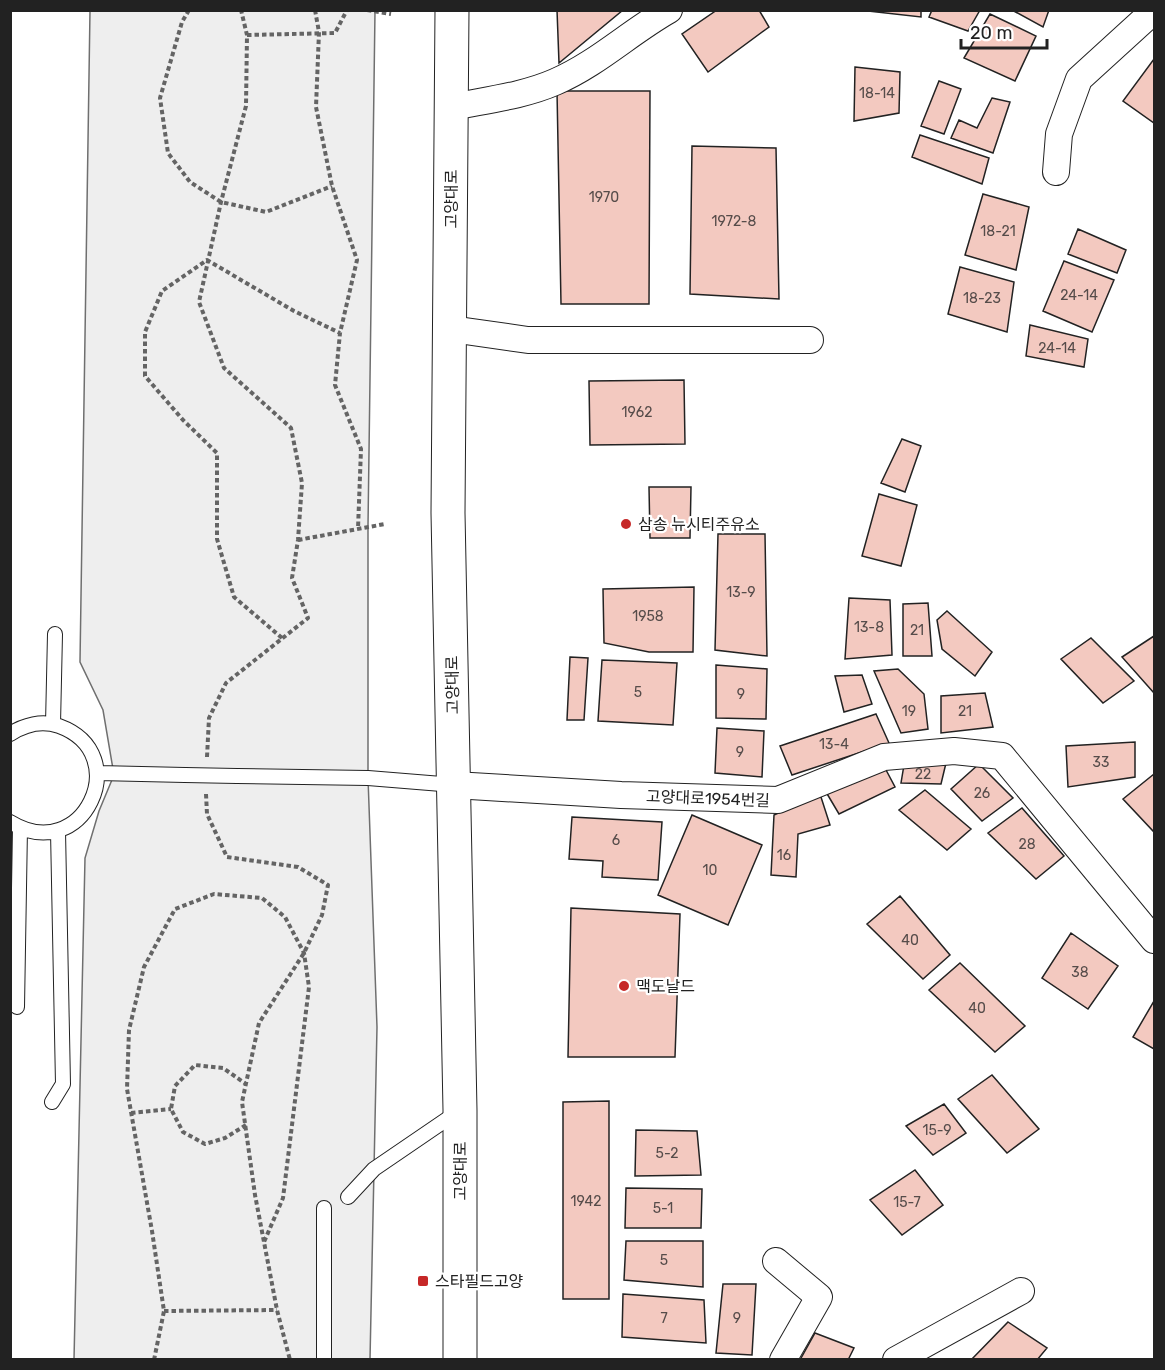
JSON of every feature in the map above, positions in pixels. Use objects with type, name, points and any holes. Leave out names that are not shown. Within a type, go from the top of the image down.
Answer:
[{"type":"main road","name":"고양대로","points":[[452,10],[448,513],[460,1110],[460,1359]]},
{"type":"street","points":[[452,107],[529,91],[557,82],[604,54],[669,10]]},
{"type":"street","points":[[1056,172],[1059,134],[1079,79],[1147,17]]},
{"type":"street","points":[[451,329],[528,340],[810,340]]},
{"type":"street","name":"고양대로1954번길","points":[[454,785],[621,795],[778,800],[884,757],[954,751],[1002,756],[1155,940]]},
{"type":"street","points":[[776,1262],[819,1298],[783,1359]]},
{"type":"street","points":[[896,1359],[1021,1291]]},
{"type":"lane","points":[[53,724],[55,634]]},
{"type":"lane","points":[[10,734],[36,723],[53,724],[70,730],[84,741],[93,756],[98,773],[93,799],[81,818],[70,826],[58,831],[39,833],[15,825],[17,1007]]},
{"type":"lane","points":[[98,773],[368,778],[454,785]]},
{"type":"lane","points":[[52,1102],[63,1084],[58,831]]},
{"type":"lane","points":[[348,1197],[374,1169],[460,1110]]},
{"type":"lane","points":[[324,1208],[324,1359]]},
{"type":"path","points":[[189,10],[182,22],[160,98],[168,153],[190,182],[220,202],[266,212],[332,186]]},
{"type":"path","points":[[207,764],[209,718],[226,683],[308,618],[292,578],[298,540],[302,483],[291,428],[224,368],[199,302],[220,202],[246,106],[247,35],[241,10]]},
{"type":"path","points":[[315,10],[319,32],[316,107],[332,186],[357,260],[340,333],[335,385],[362,449],[358,528]]},
{"type":"path","points":[[247,35],[335,33],[347,10]]},
{"type":"path","points":[[367,10],[391,14]]},
{"type":"path","points":[[207,260],[294,311],[340,333]]},
{"type":"path","points":[[207,260],[162,291],[145,332],[145,376],[183,420],[217,453],[218,539],[234,597],[282,638]]},
{"type":"path","points":[[298,540],[385,524]]},
{"type":"path","points":[[206,785],[207,814],[227,857],[298,867],[328,885],[322,915],[304,953],[259,1023],[242,1102],[255,1195],[277,1310],[290,1359]]},
{"type":"path","points":[[154,1359],[164,1311],[153,1231],[127,1089],[129,1030],[144,967],[175,909],[214,894],[262,898],[285,917],[304,953],[309,987],[283,1198],[264,1243]]},
{"type":"path","points":[[246,1084],[223,1068],[195,1065],[175,1086],[171,1109],[183,1132],[205,1144],[225,1138],[246,1125]]},
{"type":"path","points":[[131,1113],[171,1109]]},
{"type":"path","points":[[164,1311],[277,1310]]},
{"type":"shaded area","points":[[90,11],[375,11],[368,526],[368,778],[377,1027],[370,1359],[74,1360],[85,858],[99,811],[114,775],[103,710],[80,662]]},
{"type":"building","points":[[557,10],[623,10],[559,63]]},
{"type":"building","points":[[717,10],[759,10],[769,27],[708,72],[682,34]]},
{"type":"building","points":[[859,10],[921,10],[921,17]]},
{"type":"building","points":[[932,10],[980,10],[968,31],[929,17]]},
{"type":"building","points":[[1012,10],[1049,10],[1043,27]]},
{"type":"building","points":[[990,14],[1036,36],[1015,81],[964,58]]},
{"type":"building","points":[[1154,59],[1154,123],[1123,101]]},
{"type":"building","points":[[855,67],[900,72],[899,113],[854,121]]},
{"type":"building","points":[[939,81],[961,89],[944,134],[921,126]]},
{"type":"building","points":[[557,91],[650,91],[649,304],[561,304]]},
{"type":"building","points":[[992,98],[1010,102],[993,153],[951,138],[959,120],[977,128]]},
{"type":"building","points":[[920,135],[989,158],[982,184],[912,157]]},
{"type":"building","points":[[692,146],[776,148],[779,299],[690,294]]},
{"type":"building","points":[[983,194],[1029,207],[1016,270],[965,255]]},
{"type":"building","points":[[1078,229],[1126,250],[1117,273],[1068,254]]},
{"type":"building","points":[[1064,261],[1114,280],[1092,332],[1043,311]]},
{"type":"building","points":[[960,267],[1014,282],[1007,332],[948,314]]},
{"type":"building","points":[[1030,325],[1088,339],[1084,367],[1026,356]]},
{"type":"building","points":[[684,380],[685,444],[590,445],[589,381]]},
{"type":"building","points":[[902,439],[921,446],[905,492],[881,483]]},
{"type":"building","points":[[649,487],[691,487],[690,538],[650,538]]},
{"type":"building","points":[[879,494],[917,505],[901,566],[862,556]]},
{"type":"building","points":[[718,534],[765,534],[767,656],[715,650]]},
{"type":"building","points":[[694,587],[693,652],[649,652],[604,643],[603,589]]},
{"type":"building","points":[[849,598],[890,600],[892,655],[845,659]]},
{"type":"building","points":[[928,603],[932,656],[903,656],[903,604]]},
{"type":"building","points":[[947,611],[992,652],[975,676],[942,649],[937,620]]},
{"type":"building","points":[[1154,636],[1154,693],[1122,657]]},
{"type":"building","points":[[1091,638],[1134,681],[1103,703],[1061,659]]},
{"type":"building","points":[[570,657],[588,658],[584,720],[567,720]]},
{"type":"building","points":[[602,660],[677,663],[673,725],[598,721]]},
{"type":"building","points":[[716,665],[767,669],[766,719],[716,718]]},
{"type":"building","points":[[898,669],[924,694],[928,729],[901,733],[874,671]]},
{"type":"building","points":[[862,675],[872,704],[844,712],[835,676]]},
{"type":"building","points":[[985,693],[993,727],[941,733],[941,696]]},
{"type":"building","points":[[876,714],[889,743],[792,775],[780,746]]},
{"type":"building","points":[[717,728],[764,731],[762,777],[715,773]]},
{"type":"building","points":[[1135,742],[1135,777],[1068,787],[1066,746]]},
{"type":"building","points":[[946,763],[941,784],[901,783],[904,765]]},
{"type":"building","points":[[979,764],[1013,798],[982,821],[951,789]]},
{"type":"building","points":[[885,768],[895,787],[839,814],[826,792]]},
{"type":"building","points":[[1154,774],[1154,832],[1123,799]]},
{"type":"building","points":[[925,790],[971,829],[947,850],[899,810]]},
{"type":"building","points":[[820,794],[830,825],[798,834],[796,877],[771,875],[774,815]]},
{"type":"building","points":[[1022,808],[1064,856],[1036,879],[988,833]]},
{"type":"building","points":[[692,815],[762,845],[728,925],[658,895]]},
{"type":"building","points":[[572,817],[662,822],[658,880],[602,877],[603,861],[569,859]]},
{"type":"building","points":[[900,896],[950,955],[923,979],[867,924]]},
{"type":"building","name":"맥도날드","points":[[571,908],[680,914],[675,1057],[568,1057]]},
{"type":"building","points":[[1071,933],[1118,966],[1088,1009],[1042,978]]},
{"type":"building","points":[[960,963],[1025,1026],[995,1052],[929,990]]},
{"type":"building","points":[[1154,1001],[1154,1049],[1133,1037]]},
{"type":"building","points":[[992,1075],[1039,1129],[1007,1153],[958,1099]]},
{"type":"building","points":[[609,1101],[609,1299],[563,1299],[563,1102]]},
{"type":"building","points":[[944,1104],[966,1133],[933,1155],[906,1126]]},
{"type":"building","points":[[636,1130],[697,1131],[701,1175],[635,1176]]},
{"type":"building","points":[[915,1170],[943,1205],[902,1235],[870,1200]]},
{"type":"building","points":[[626,1188],[702,1189],[701,1228],[625,1228]]},
{"type":"building","points":[[626,1241],[703,1241],[703,1287],[624,1280]]},
{"type":"building","points":[[723,1284],[756,1284],[752,1355],[716,1353]]},
{"type":"building","points":[[623,1294],[704,1300],[706,1343],[622,1337]]},
{"type":"building","points":[[1008,1322],[1047,1348],[1037,1360],[971,1360]]},
{"type":"building","points":[[815,1333],[854,1348],[848,1360],[800,1360]]},
{"type":"place","name":"삼송 뉴시티주유소","points":[[626,524]]},
{"type":"place","name":"맥도날드","points":[[624,986]]},
{"type":"place","name":"스타필드고양","points":[[423,1281]]}]
